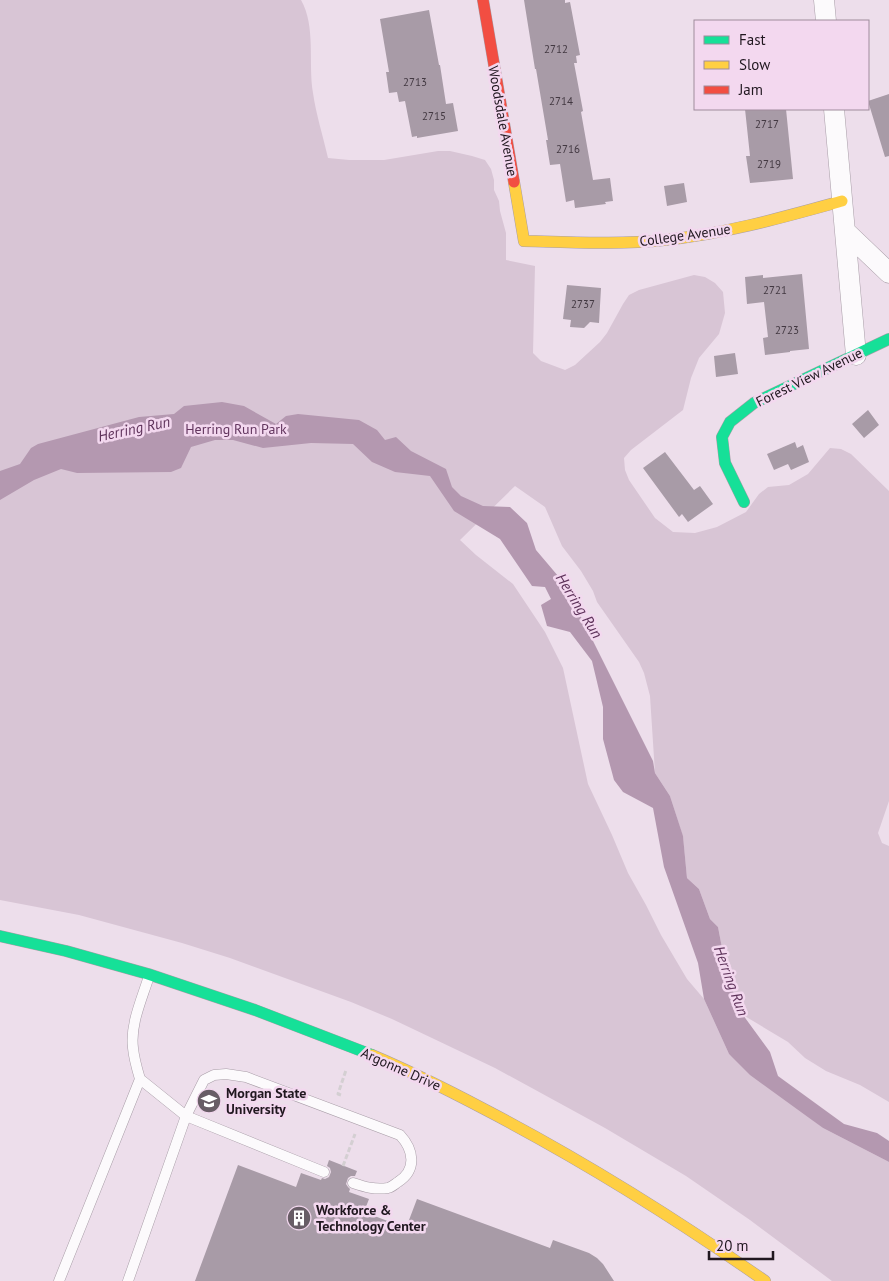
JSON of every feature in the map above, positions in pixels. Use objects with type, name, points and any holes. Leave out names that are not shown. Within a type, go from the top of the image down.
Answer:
[{"type":"main road","name":"Woodsdale Avenue","points":[[483,0],[524,241]]},
{"type":"main road","name":"College Avenue","points":[[524,241],[633,242],[708,234],[842,201]]},
{"type":"main road","name":"Forest View Avenue","points":[[744,502],[725,463],[722,437],[730,422],[754,403],[889,339]]},
{"type":"main road","name":"Argonne Drive","points":[[0,936],[68,952],[149,975],[245,1006],[409,1071],[502,1117],[564,1151],[630,1190],[766,1281]]},
{"type":"street","points":[[824,0],[826,20]]},
{"type":"street","points":[[834,110],[856,354]]},
{"type":"street","points":[[845,231],[889,273]]},
{"type":"lane","points":[[60,1281],[140,1079],[133,1048],[133,1032],[149,975]]},
{"type":"lane","points":[[128,1281],[186,1116],[204,1080],[214,1075],[226,1074],[246,1078],[400,1135],[407,1143],[412,1155],[411,1168],[405,1178],[390,1188],[373,1189],[353,1183]]},
{"type":"lane","points":[[140,1079],[186,1116],[324,1172]]},
{"type":"green space","name":"Herring Run Park","points":[[0,0],[301,0],[306,10],[310,33],[314,101],[328,158],[384,160],[438,151],[450,151],[485,160],[491,169],[494,190],[499,201],[506,233],[506,260],[535,266],[533,353],[541,361],[565,370],[575,365],[607,333],[629,295],[639,290],[694,275],[705,277],[715,283],[723,292],[725,313],[719,334],[699,358],[691,378],[683,410],[631,450],[624,458],[625,470],[629,480],[655,518],[673,532],[695,533],[717,527],[746,512],[759,494],[768,487],[789,485],[808,474],[830,448],[841,449],[851,454],[889,491],[889,801],[878,833],[882,843],[889,846],[889,1102],[860,1085],[826,1071],[805,1058],[788,1042],[743,1015],[728,979],[718,927],[710,919],[699,889],[687,878],[683,837],[670,796],[655,773],[650,696],[644,673],[639,662],[597,602],[581,571],[562,546],[545,507],[515,486],[460,540],[513,584],[545,632],[563,668],[588,784],[628,873],[687,979],[704,999],[729,1054],[823,1128],[889,1162],[889,1281],[832,1281],[750,1220],[686,1176],[605,1128],[495,1068],[392,1019],[230,958],[182,943],[79,915],[0,900]]},
{"type":"water","name":"Herring Run","points":[[222,402],[244,406],[276,424],[286,416],[298,414],[359,420],[377,430],[385,440],[396,437],[411,451],[446,469],[452,487],[461,496],[483,506],[510,507],[527,523],[536,550],[564,583],[653,761],[655,773],[670,796],[683,836],[687,878],[699,889],[710,919],[718,927],[728,979],[743,1015],[770,1052],[778,1076],[844,1124],[877,1133],[889,1141],[889,1162],[823,1128],[750,1075],[729,1054],[704,999],[698,963],[664,867],[653,808],[623,792],[614,780],[603,739],[603,707],[592,661],[570,632],[547,626],[541,605],[551,599],[545,587],[532,586],[500,539],[454,511],[430,476],[395,472],[372,462],[353,444],[311,443],[263,448],[233,440],[215,440],[191,447],[181,468],[171,472],[77,473],[61,469],[34,480],[0,500],[0,471],[20,464],[31,448],[38,444],[139,417],[174,414],[184,406]]},
{"type":"building","points":[[524,0],[565,0],[565,3],[570,2],[580,55],[576,56],[577,63],[574,63],[593,180],[610,178],[613,201],[605,202],[606,204],[575,208],[574,200],[566,202],[560,164],[550,165],[546,140],[548,140]]},
{"type":"building","points":[[429,10],[446,104],[453,103],[458,131],[417,138],[417,136],[412,137],[405,101],[399,102],[397,92],[389,93],[386,72],[389,72],[380,19]]},
{"type":"building","points":[[889,94],[889,156],[885,157],[869,101]]},
{"type":"building","points":[[745,110],[786,110],[793,179],[750,183],[746,156],[750,156]]},
{"type":"building","points":[[684,183],[687,202],[667,206],[664,186]]},
{"type":"building","points":[[802,274],[809,349],[765,355],[763,338],[768,337],[764,302],[747,304],[745,277],[763,275],[763,278]]},
{"type":"building","points":[[567,285],[601,288],[599,323],[590,322],[584,328],[570,327],[571,320],[563,319]]},
{"type":"building","points":[[735,353],[738,374],[716,377],[714,356]]},
{"type":"building","points":[[868,410],[879,425],[864,438],[852,424]]},
{"type":"building","points":[[795,442],[797,448],[803,445],[809,462],[791,470],[788,464],[774,470],[767,454]]},
{"type":"building","points":[[665,452],[694,490],[700,486],[713,504],[688,522],[682,514],[679,517],[643,468]]},
{"type":"building","name":"Workforce & Technology Center","points":[[329,1160],[357,1171],[355,1176],[348,1178],[346,1184],[350,1189],[349,1192],[369,1199],[364,1212],[406,1228],[417,1199],[550,1248],[553,1240],[589,1253],[603,1264],[614,1281],[195,1281],[238,1165],[296,1187],[301,1173],[321,1180],[322,1178],[329,1177],[331,1172],[327,1166]]},
{"type":"traffic: fast","points":[[744,502],[725,463],[722,437],[730,422],[754,403],[889,339]]},
{"type":"traffic: fast","points":[[0,936],[66,951],[148,974],[255,1010],[372,1055]]},
{"type":"traffic: slow","points":[[514,182],[524,241],[594,243],[664,240],[709,234],[842,201]]},
{"type":"traffic: slow","points":[[372,1055],[415,1074],[521,1128],[662,1212],[765,1281]]},
{"type":"traffic: jam","points":[[483,0],[514,182]]},
{"type":"place","name":"Morgan State University","points":[[209,1101]]},
{"type":"place","name":"Workforce & Technology Center","points":[[299,1218]]}]
